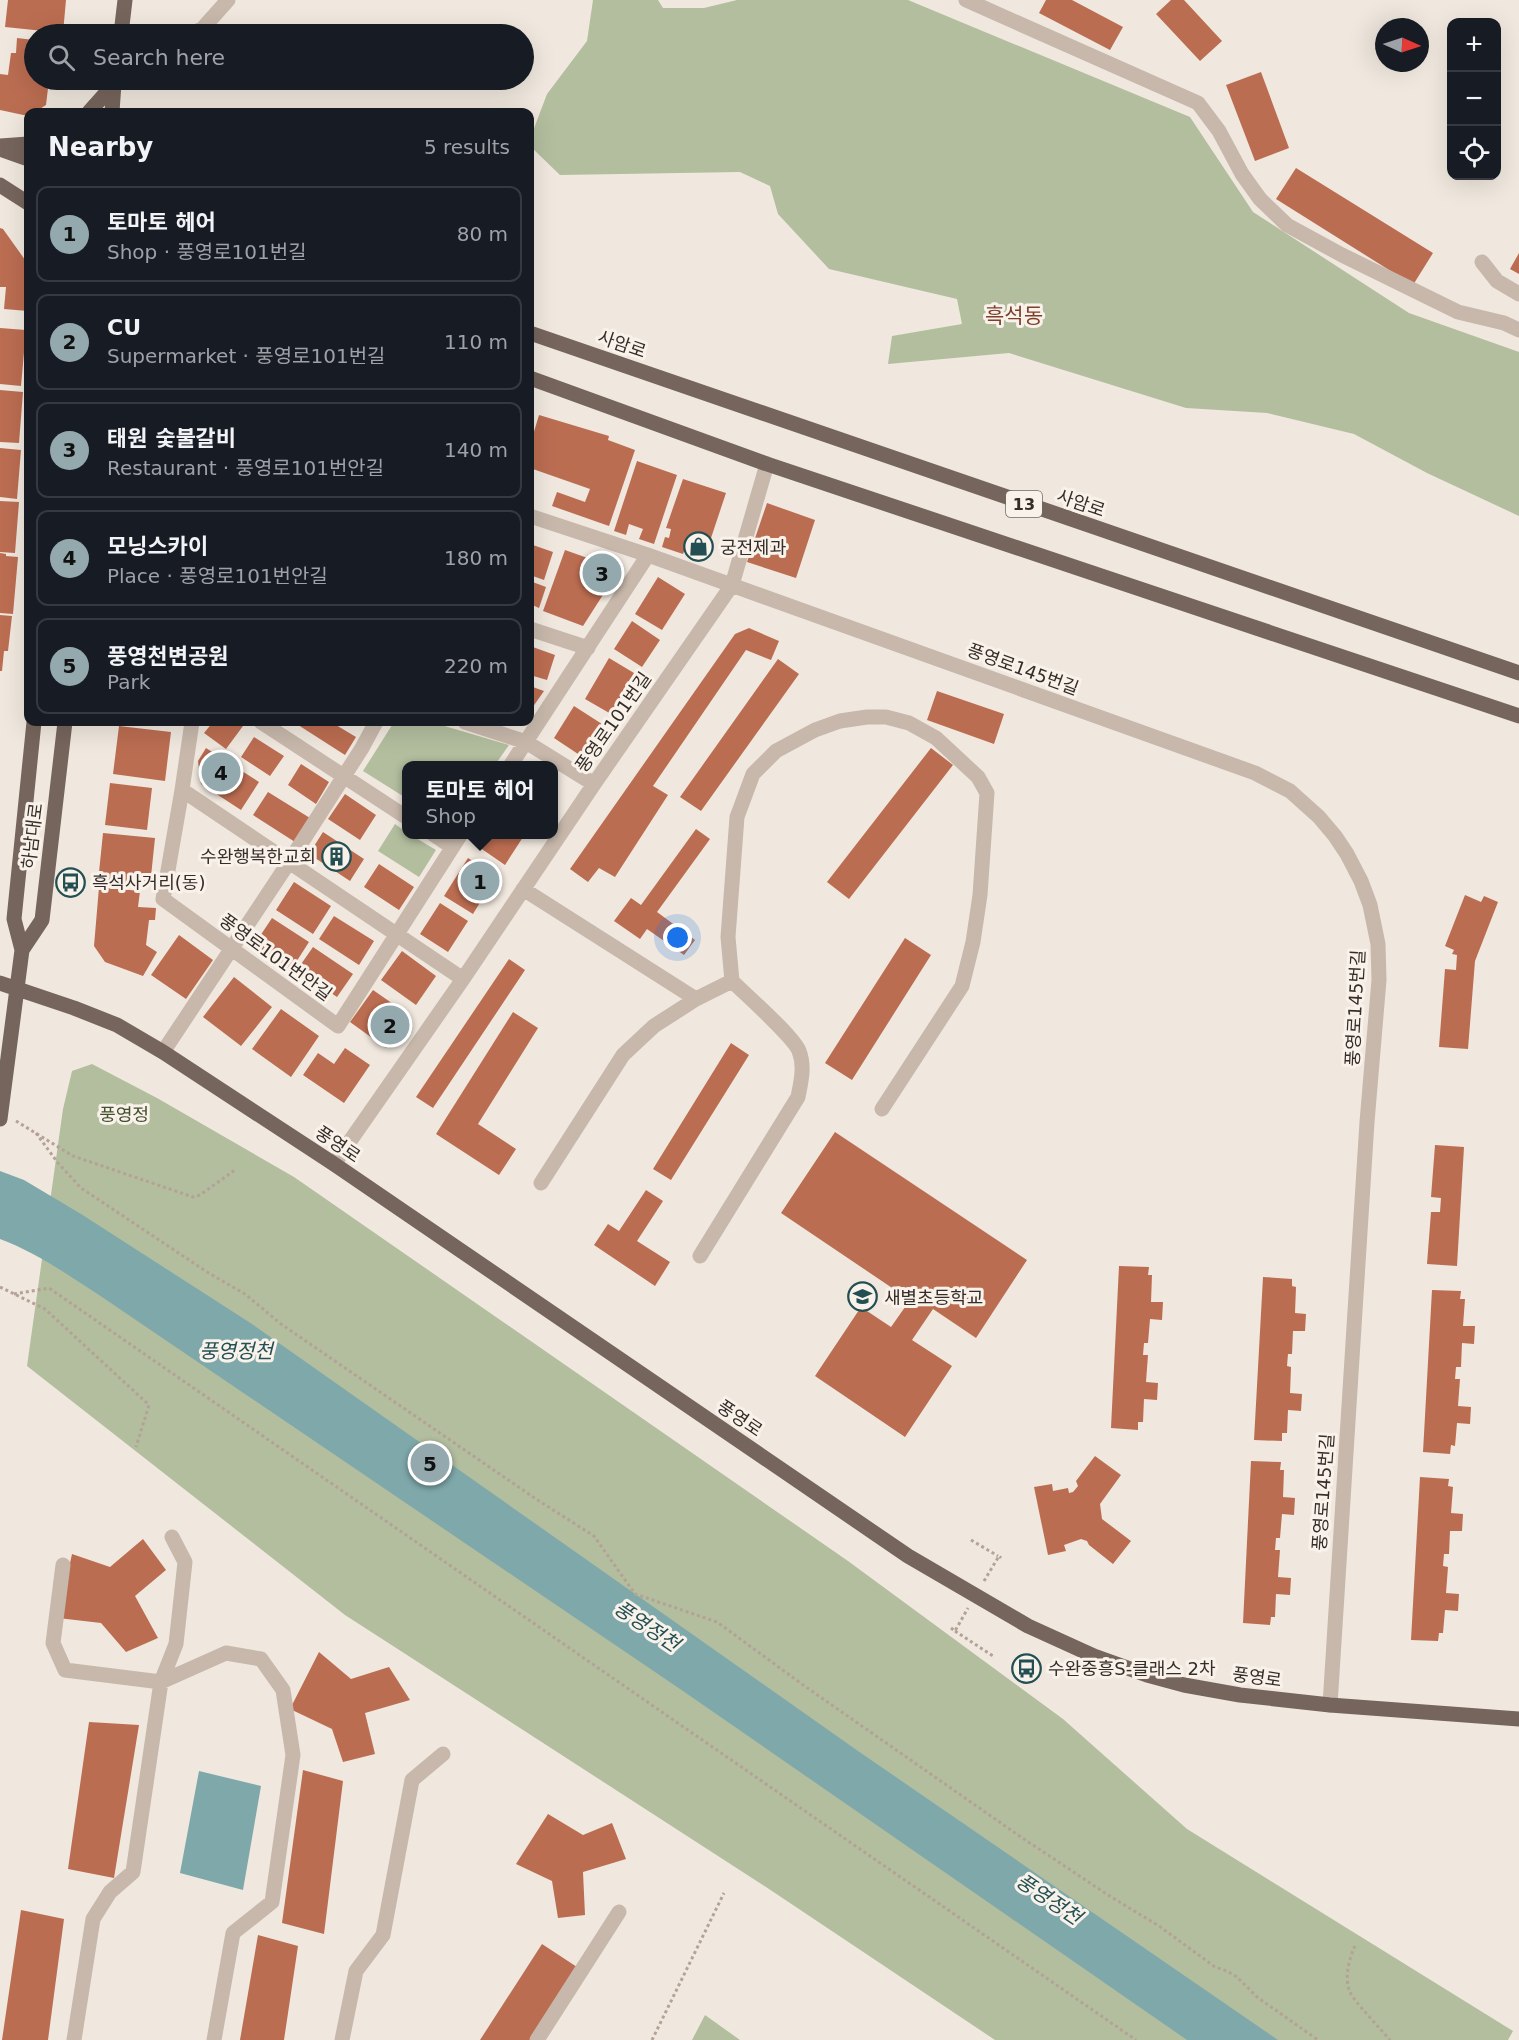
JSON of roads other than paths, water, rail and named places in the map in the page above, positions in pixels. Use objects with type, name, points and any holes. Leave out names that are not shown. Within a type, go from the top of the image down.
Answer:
[{"type":"main road","points":[[122,24],[125,0]]},
{"type":"main road","points":[[92,108],[107,90]]},
{"type":"main road","points":[[112,108],[113,90]]},
{"type":"main road","points":[[0,148],[24,145]]},
{"type":"main road","points":[[0,148],[24,157]]},
{"type":"main road","points":[[0,184],[24,193]]},
{"type":"main road","points":[[0,184],[24,200]]},
{"type":"main road","name":"사암로","points":[[534,334],[1519,674]]},
{"type":"main road","name":"13","points":[[534,379],[767,464],[1519,716]]},
{"type":"main road","name":"하남대로","points":[[4,1117],[3,1095],[22,950],[14,919],[34,726]]},
{"type":"main road","name":"하남대로","points":[[22,950],[42,920],[65,726]]},
{"type":"main road","name":"풍영로","points":[[0,983],[117,1025],[163,1052],[334,1164],[908,1556],[1028,1626],[1094,1656],[1147,1675],[1184,1685],[1240,1695],[1330,1705],[1519,1719]]},
{"type":"street","points":[[207,24],[228,0]]},
{"type":"street","points":[[966,0],[1198,103],[1219,131],[1242,174],[1260,199],[1287,225],[1458,312],[1504,323],[1519,330]]},
{"type":"street","points":[[1482,262],[1497,281],[1519,294]]},
{"type":"street","name":"풍영로101번길","points":[[558,837],[732,585],[767,464]]},
{"type":"street","points":[[534,517],[732,585]]},
{"type":"street","points":[[513,761],[648,555]]},
{"type":"street","name":"풍영로145번길","points":[[732,585],[1255,773],[1290,791],[1307,804],[1335,836],[1347,854],[1370,904],[1376,928],[1380,963],[1367,1122],[1330,1705]]},
{"type":"street","points":[[534,630],[588,648]]},
{"type":"street","points":[[700,1256],[798,1097],[802,1071],[799,1049],[732,981],[728,937],[737,817],[753,774],[776,751],[815,730],[840,721],[867,717],[886,717],[909,723],[936,738],[978,777],[987,793],[980,895],[973,942],[962,986],[882,1110]]},
{"type":"street","name":"풍영로101번안길","points":[[191,726],[163,899],[338,1026],[457,841]]},
{"type":"street","points":[[267,726],[402,814]]},
{"type":"street","points":[[163,1052],[289,862],[374,726]]},
{"type":"street","points":[[477,726],[526,742],[557,761]]},
{"type":"street","points":[[558,762],[594,784]]},
{"type":"street","points":[[182,790],[463,979]]},
{"type":"street","name":"풍영로101번길","points":[[334,1164],[557,839]]},
{"type":"street","points":[[523,889],[696,999]]},
{"type":"street","points":[[541,1183],[622,1055],[654,1026],[696,999],[732,981]]},
{"type":"street","points":[[74,2040],[93,1919],[110,1892],[133,1872],[161,1682],[176,1644],[185,1562],[172,1537]]},
{"type":"street","points":[[63,1565],[53,1643],[64,1670],[161,1682],[226,1653],[261,1659],[283,1690],[293,1755],[272,1902],[233,1933],[214,2040]]},
{"type":"street","points":[[342,2040],[356,1971],[383,1935],[412,1780],[443,1754]]},
{"type":"street","points":[[537,2040],[620,1912]]},
{"type":"water","name":"풍영정천","points":[[0,1171],[24,1180],[81,1214],[252,1324],[858,1751],[1278,2040],[1187,2040],[683,1691],[99,1295],[63,1271],[0,1239]]},
{"type":"water","points":[[199,1771],[261,1786],[243,1890],[180,1873]]},
{"type":"place","name":"궁전제과","points":[[699,547]]},
{"type":"place","name":"태원 숯불갈비","points":[[602,573]]},
{"type":"place","name":"모닝스카이","points":[[221,772]]},
{"type":"place","name":"수완행복한교회","points":[[337,856]]},
{"type":"place","name":"토마토 헤어","points":[[480,881]]},
{"type":"place","name":"흑석사거리(동)","points":[[71,882]]},
{"type":"place","name":"CU","points":[[390,1025]]},
{"type":"place","name":"새별초등학교","points":[[863,1297]]},
{"type":"place","name":"풍영천변공원","points":[[430,1463]]},
{"type":"place","name":"수완중흥S-클래스 2차","points":[[1027,1668]]},
{"type":"district","name":"흑석동","points":[[1014,316]]},
{"type":"park label","name":"풍영정","points":[[124,1114]]}]
